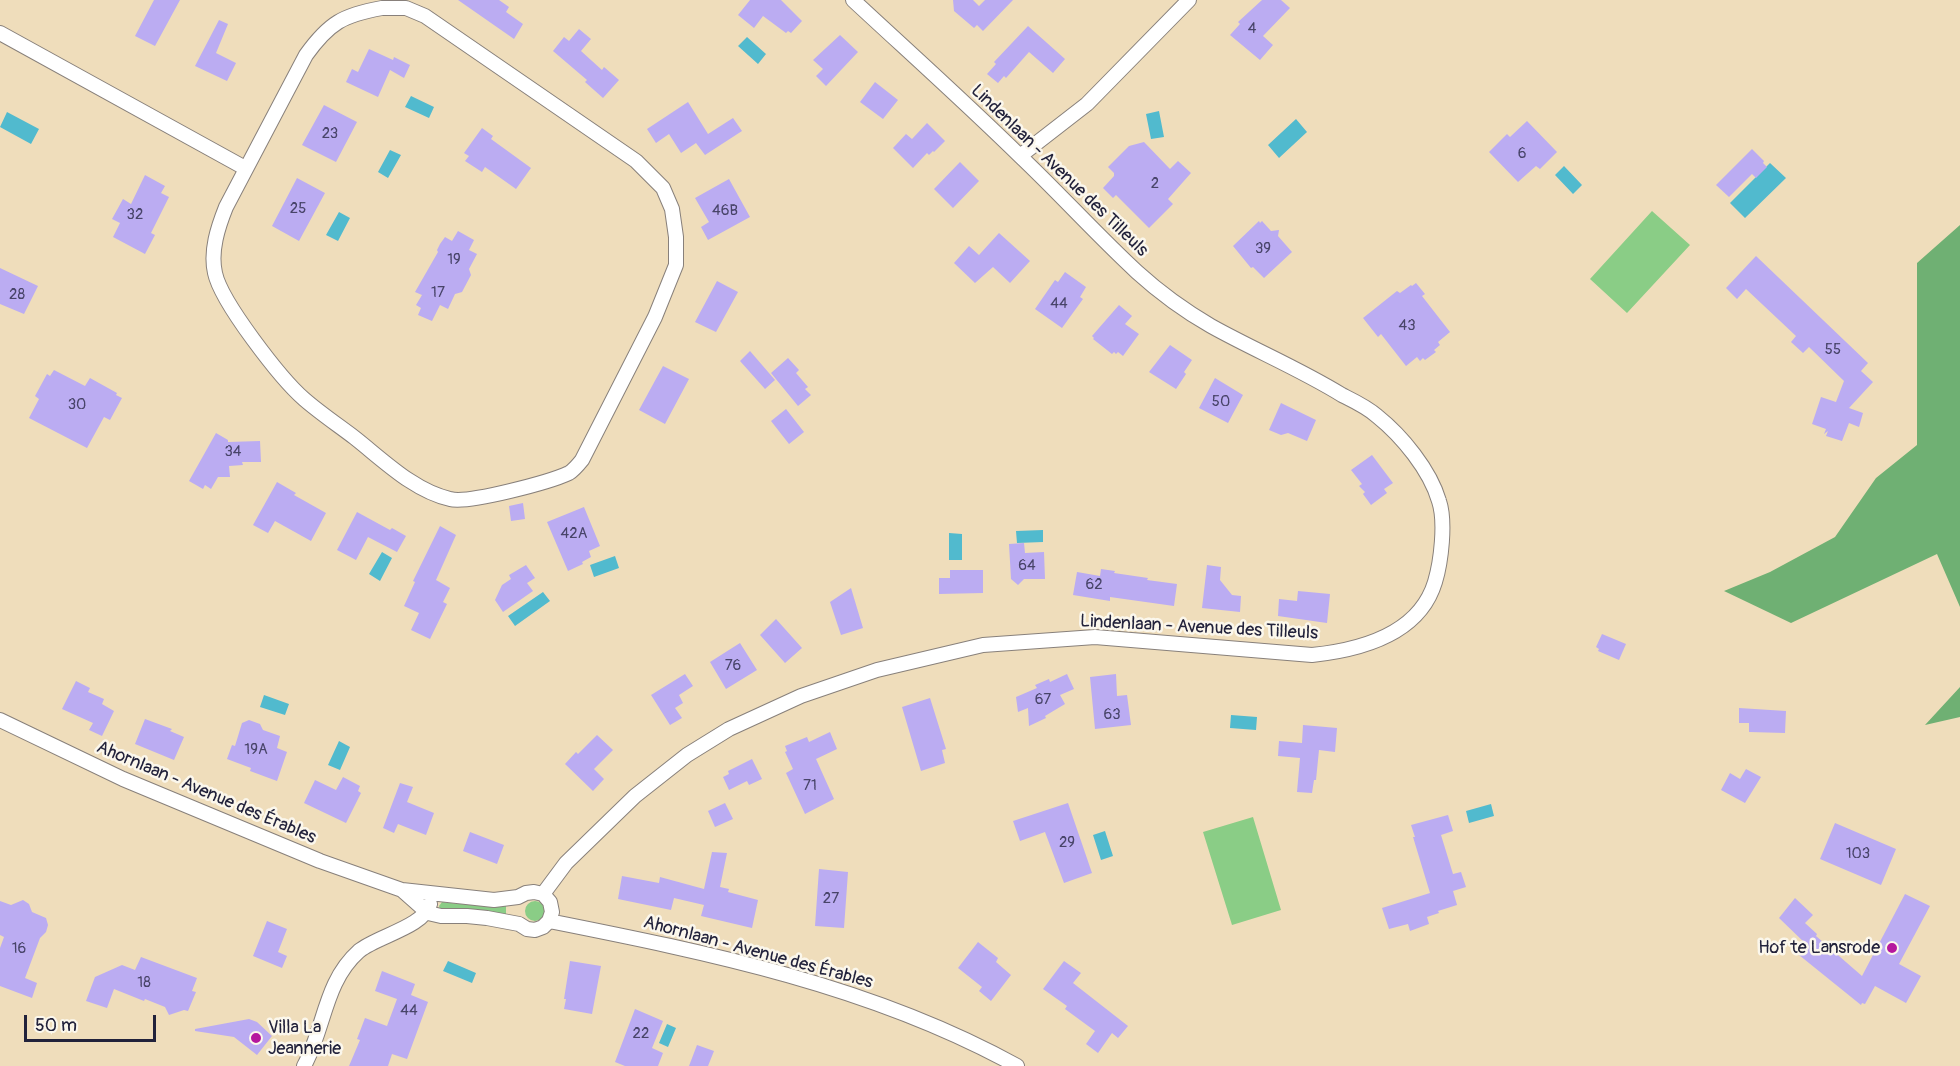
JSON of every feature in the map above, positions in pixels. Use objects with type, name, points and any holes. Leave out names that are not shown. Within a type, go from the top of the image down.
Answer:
[{"type":"street","name":"Lindenlaan - Avenue des Tilleuls","points":[[543,894],[566,863],[635,796],[687,754],[729,729],[801,696],[877,670],[983,645],[1095,637],[1312,655],[1343,652],[1397,632],[1419,613],[1433,590],[1440,568],[1442,536],[1440,502],[1426,474],[1404,441],[1376,414],[1210,326],[1180,307],[1137,272],[1020,156],[853,0]]},
{"type":"street","points":[[1020,156],[1088,104],[1189,0]]},
{"type":"street","points":[[382,8],[406,8],[425,16],[636,161],[663,188],[672,209],[676,237],[676,265],[656,317],[582,460],[572,471],[553,479],[474,498],[453,500],[433,495],[404,476],[303,398],[275,367],[223,295],[215,273],[214,250],[219,226],[245,168],[306,55],[319,36],[335,22],[360,12],[382,8]]},
{"type":"street","points":[[0,33],[245,168]]},
{"type":"street","name":"Ahornlaan - Avenue des Érables","points":[[0,720],[123,779],[320,861],[402,890],[494,900],[534,892],[543,894]]},
{"type":"street","name":"Ahornlaan - Avenue des Érables","points":[[402,890],[428,913],[441,916],[467,916],[519,924],[526,929],[535,930],[543,927],[549,921],[686,949],[838,989],[921,1019],[1017,1066]]},
{"type":"street","points":[[304,1066],[334,983],[348,963],[361,950],[428,913],[429,893]]},
{"type":"street","points":[[543,894],[550,902],[552,912],[549,921]]},
{"type":"street","points":[[518,897],[514,907],[514,916],[519,924]]},
{"type":"green space","points":[[1652,211],[1690,245],[1627,313],[1590,279]]},
{"type":"green space","points":[[1960,225],[1960,607],[1937,554],[1791,623],[1724,591],[1770,572],[1835,537],[1876,478],[1917,445],[1917,263]]},
{"type":"green space","points":[[1960,687],[1960,717],[1925,725]]},
{"type":"green space","points":[[1253,817],[1281,910],[1232,925],[1203,832]]},
{"type":"green space","points":[[535,901],[542,904],[545,911],[542,918],[535,921],[528,918],[525,911],[528,904]]},
{"type":"green space","points":[[442,902],[506,905],[506,915],[440,909]]},
{"type":"water","points":[[747,37],[766,54],[758,64],[738,46]]},
{"type":"water","points":[[411,96],[434,107],[429,118],[405,107]]},
{"type":"water","points":[[1159,111],[1164,137],[1151,139],[1146,114]]},
{"type":"water","points":[[7,112],[39,129],[31,144],[0,127]]},
{"type":"water","points":[[1296,119],[1307,132],[1279,158],[1268,145]]},
{"type":"water","points":[[390,150],[401,155],[388,178],[378,172]]},
{"type":"water","points":[[1770,163],[1786,178],[1745,218],[1730,203]]},
{"type":"water","points":[[1564,166],[1582,185],[1573,194],[1555,175]]},
{"type":"water","points":[[339,212],[350,218],[338,241],[326,235]]},
{"type":"water","points":[[1043,530],[1043,542],[1017,543],[1016,531]]},
{"type":"water","points":[[949,533],[962,534],[962,560],[949,560]]},
{"type":"water","points":[[382,552],[392,558],[380,581],[369,574]]},
{"type":"water","points":[[615,556],[619,568],[594,577],[590,565]]},
{"type":"water","points":[[543,592],[550,601],[515,626],[508,616]]},
{"type":"water","points":[[264,695],[289,704],[285,715],[260,707]]},
{"type":"water","points":[[1231,715],[1257,717],[1256,730],[1230,728]]},
{"type":"water","points":[[339,741],[350,747],[340,770],[328,765]]},
{"type":"water","points":[[1491,804],[1494,816],[1469,823],[1466,811]]},
{"type":"water","points":[[1105,831],[1113,856],[1101,860],[1093,835]]},
{"type":"water","points":[[448,961],[476,973],[472,983],[443,971]]},
{"type":"water","points":[[667,1024],[676,1028],[668,1047],[659,1043]]},
{"type":"building","points":[[154,0],[180,0],[155,46],[135,36]]},
{"type":"building","points":[[458,0],[499,0],[509,7],[506,12],[523,24],[514,39]]},
{"type":"building","points":[[750,0],[781,0],[802,21],[791,33],[788,31],[786,33],[763,16],[754,28],[738,15]]},
{"type":"building","points":[[953,0],[973,0],[979,6],[985,0],[1013,0],[983,31],[977,25],[974,28],[954,11]]},
{"type":"building","points":[[1262,0],[1281,0],[1290,8],[1263,36],[1273,45],[1260,60],[1230,35],[1240,24],[1238,22]]},
{"type":"building","points":[[219,20],[228,24],[216,53],[236,63],[227,81],[195,66]]},
{"type":"building","points":[[1028,26],[1065,59],[1053,73],[1029,52],[1006,78],[1004,76],[998,83],[987,74],[996,64],[994,62]]},
{"type":"building","points":[[579,29],[591,39],[581,51],[602,70],[604,67],[619,80],[603,98],[585,82],[587,80],[553,51],[564,37],[569,41]]},
{"type":"building","points":[[840,35],[858,52],[826,86],[816,76],[823,69],[813,60]]},
{"type":"building","points":[[369,49],[410,65],[404,78],[390,70],[378,97],[346,82],[352,69],[358,72]]},
{"type":"building","points":[[875,82],[898,100],[883,119],[860,102]]},
{"type":"building","points":[[688,102],[708,134],[733,118],[742,131],[705,155],[696,143],[681,153],[669,134],[656,143],[647,129]]},
{"type":"building","points":[[324,105],[357,122],[336,162],[302,145]]},
{"type":"building","points":[[1527,121],[1557,152],[1540,169],[1536,166],[1518,182],[1489,152],[1507,134],[1510,137]]},
{"type":"building","points":[[927,123],[945,141],[934,152],[929,155],[927,153],[913,168],[893,148],[906,134],[912,139]]},
{"type":"building","points":[[482,128],[493,136],[491,139],[531,168],[516,189],[485,167],[482,172],[465,161],[469,156],[464,153]]},
{"type":"building","points":[[1144,142],[1170,169],[1178,161],[1191,173],[1168,199],[1173,204],[1149,228],[1116,195],[1113,198],[1103,188],[1114,176],[1108,167],[1129,146]]},
{"type":"building","points":[[1752,149],[1767,167],[1756,178],[1752,174],[1729,197],[1716,185]]},
{"type":"building","points":[[960,162],[979,181],[953,208],[934,189]]},
{"type":"building","points":[[145,175],[165,186],[161,193],[169,197],[151,233],[155,235],[145,254],[113,237],[120,223],[112,219],[123,199],[131,204]]},
{"type":"building","points":[[297,178],[325,193],[299,241],[272,226]]},
{"type":"building","points":[[729,179],[750,217],[708,240],[701,227],[709,222],[695,198]]},
{"type":"building","points":[[1259,221],[1260,223],[1262,221],[1271,231],[1279,230],[1278,236],[1292,252],[1264,278],[1253,267],[1251,268],[1233,246]]},
{"type":"building","points":[[458,231],[474,240],[469,250],[477,254],[469,269],[471,275],[462,292],[455,294],[448,309],[440,305],[432,321],[418,315],[421,308],[416,305],[422,295],[415,292],[438,252],[440,244],[445,237],[452,241]]},
{"type":"building","points":[[999,233],[1030,261],[1010,283],[993,267],[975,283],[954,263],[969,246],[979,255]]},
{"type":"building","points":[[1756,256],[1868,363],[1861,371],[1873,382],[1849,408],[1863,413],[1859,427],[1849,423],[1842,441],[1826,436],[1828,431],[1824,434],[1826,429],[1812,424],[1821,397],[1836,402],[1844,381],[1809,347],[1803,353],[1791,342],[1796,336],[1746,289],[1737,299],[1726,288]]},
{"type":"building","points":[[0,268],[38,286],[24,314],[0,304]]},
{"type":"building","points":[[1065,272],[1086,287],[1080,297],[1083,299],[1062,328],[1035,309],[1055,280],[1058,282]]},
{"type":"building","points":[[717,281],[738,292],[716,332],[695,322]]},
{"type":"building","points":[[1416,283],[1425,294],[1422,296],[1450,332],[1438,342],[1440,345],[1434,350],[1436,352],[1425,360],[1423,358],[1420,361],[1417,357],[1406,366],[1381,334],[1378,337],[1363,318],[1397,291],[1400,293]]},
{"type":"building","points":[[1119,305],[1132,316],[1125,324],[1139,334],[1123,356],[1118,352],[1112,354],[1092,336]]},
{"type":"building","points":[[1170,345],[1192,360],[1176,389],[1149,372]]},
{"type":"building","points":[[750,351],[775,380],[765,389],[740,361]]},
{"type":"building","points":[[788,358],[799,370],[796,373],[808,387],[805,389],[811,395],[798,406],[771,373]]},
{"type":"building","points":[[663,366],[689,379],[665,424],[639,410]]},
{"type":"building","points":[[54,370],[85,386],[90,378],[122,398],[110,420],[104,417],[87,448],[29,418],[39,399],[35,396],[47,374],[50,376]]},
{"type":"building","points":[[1215,378],[1243,395],[1228,423],[1199,408]]},
{"type":"building","points":[[1281,403],[1316,420],[1307,441],[1288,433],[1281,435],[1269,430]]},
{"type":"building","points":[[786,409],[804,432],[789,444],[771,421]]},
{"type":"building","points":[[216,433],[228,442],[260,441],[261,462],[242,462],[243,465],[229,466],[230,477],[218,477],[211,489],[205,485],[203,489],[189,481]]},
{"type":"building","points":[[1372,455],[1393,483],[1384,489],[1387,493],[1371,505],[1363,494],[1365,492],[1359,486],[1362,484],[1351,470]]},
{"type":"building","points":[[277,482],[296,493],[294,495],[326,513],[311,541],[275,521],[268,533],[253,525]]},
{"type":"building","points":[[523,503],[525,519],[511,521],[509,506]]},
{"type":"building","points":[[584,507],[600,546],[589,551],[591,557],[582,562],[583,564],[568,571],[547,522]]},
{"type":"building","points":[[357,512],[406,536],[397,552],[368,537],[356,560],[337,550]]},
{"type":"building","points":[[440,526],[456,535],[436,580],[450,588],[443,602],[447,604],[430,639],[411,630],[419,613],[404,606],[415,582],[413,581]]},
{"type":"building","points":[[1024,543],[1025,553],[1044,552],[1045,579],[1024,579],[1018,585],[1011,579],[1009,544]]},
{"type":"building","points":[[526,565],[535,578],[527,583],[533,591],[503,612],[495,600],[502,585],[511,579],[509,575]]},
{"type":"building","points":[[1207,565],[1221,567],[1220,580],[1232,595],[1241,596],[1240,612],[1202,608]]},
{"type":"building","points":[[1101,569],[1148,578],[1147,580],[1177,584],[1174,606],[1110,597],[1110,601],[1073,595],[1077,572],[1100,576]]},
{"type":"building","points":[[950,570],[983,570],[983,593],[939,594],[939,578],[950,578]]},
{"type":"building","points":[[851,588],[863,628],[841,635],[830,602]]},
{"type":"building","points":[[1298,591],[1330,594],[1327,623],[1278,616],[1279,599],[1297,601]]},
{"type":"building","points":[[776,619],[802,648],[785,663],[760,635]]},
{"type":"building","points":[[1602,634],[1626,644],[1619,660],[1598,651],[1596,647]]},
{"type":"building","points":[[740,643],[757,670],[726,689],[710,662]]},
{"type":"building","points":[[685,674],[693,686],[679,695],[683,703],[675,708],[682,718],[670,725],[651,695]]},
{"type":"building","points":[[1067,674],[1074,689],[1060,695],[1065,704],[1045,716],[1046,718],[1029,726],[1028,708],[1018,712],[1016,697],[1037,688],[1035,685],[1049,679],[1050,682]]},
{"type":"building","points":[[1116,674],[1117,696],[1127,695],[1131,725],[1095,729],[1090,677]]},
{"type":"building","points":[[76,681],[90,688],[88,692],[104,699],[102,704],[114,711],[102,736],[89,730],[93,723],[62,709]]},
{"type":"building","points":[[930,698],[946,749],[942,750],[945,763],[921,771],[902,707]]},
{"type":"building","points":[[1739,708],[1786,711],[1785,733],[1749,732],[1749,723],[1739,723]]},
{"type":"building","points":[[145,719],[172,729],[170,731],[184,737],[174,760],[135,744]]},
{"type":"building","points":[[249,720],[260,724],[263,730],[280,736],[277,748],[287,752],[277,781],[227,759],[232,745],[235,746],[242,723]]},
{"type":"building","points":[[1303,725],[1337,728],[1335,752],[1319,750],[1316,780],[1314,780],[1312,793],[1297,792],[1300,758],[1278,756],[1279,741],[1302,743]]},
{"type":"building","points":[[830,732],[837,749],[816,759],[834,799],[805,814],[786,773],[793,769],[785,752],[787,751],[785,746],[807,737],[809,742]]},
{"type":"building","points":[[597,735],[613,750],[594,769],[604,779],[593,791],[565,764]]},
{"type":"building","points":[[752,759],[762,779],[749,785],[747,781],[729,790],[723,777],[729,774],[728,771]]},
{"type":"building","points":[[1746,769],[1761,777],[1745,803],[1721,790],[1730,773],[1740,779]]},
{"type":"building","points":[[343,777],[360,786],[358,791],[361,793],[346,823],[304,803],[315,780],[336,790]]},
{"type":"building","points":[[400,783],[413,787],[407,802],[434,813],[426,835],[398,824],[394,833],[383,828]]},
{"type":"building","points":[[725,803],[733,819],[715,827],[708,811]]},
{"type":"building","points":[[1068,803],[1092,873],[1064,883],[1045,832],[1020,841],[1013,821]]},
{"type":"building","points":[[1448,815],[1453,831],[1441,835],[1453,874],[1461,872],[1466,887],[1453,891],[1457,905],[1427,917],[1429,924],[1410,931],[1408,924],[1389,929],[1382,908],[1430,893],[1411,825]]},
{"type":"building","name":"Hof te Lansrode","points":[[1835,823],[1896,849],[1881,885],[1820,859]]},
{"type":"building","points":[[470,832],[504,845],[497,864],[463,851]]},
{"type":"building","points":[[712,852],[727,853],[720,887],[729,889],[728,892],[758,900],[752,928],[701,916],[704,905],[674,898],[671,910],[618,899],[622,876],[659,883],[660,877],[704,889]]},
{"type":"building","points":[[819,869],[848,872],[844,928],[815,926]]},
{"type":"building","name":"Hof te Lansrode","points":[[1905,894],[1930,906],[1899,964],[1921,976],[1906,1003],[1875,986],[1865,1004],[1861,1005],[1799,955],[1807,945],[1779,918],[1795,898],[1813,915],[1805,923],[1817,934],[1816,936],[1862,976]]},
{"type":"building","points":[[23,900],[29,904],[32,912],[46,918],[48,925],[46,932],[40,938],[25,978],[37,983],[32,998],[0,986],[0,948],[4,937],[0,935],[0,901],[11,905]]},
{"type":"building","points":[[267,921],[287,929],[278,952],[287,956],[282,968],[253,956]]},
{"type":"building","points":[[978,942],[998,958],[996,962],[1011,975],[991,1001],[979,991],[982,987],[958,968]]},
{"type":"building","points":[[141,957],[197,978],[192,991],[196,992],[188,1011],[184,1010],[169,1015],[165,1007],[114,989],[107,1008],[86,1001],[95,977],[122,965],[135,970]]},
{"type":"building","points":[[570,961],[601,966],[592,1014],[564,1009]]},
{"type":"building","points":[[1064,961],[1081,973],[1073,983],[1128,1026],[1118,1038],[1112,1033],[1098,1053],[1086,1044],[1095,1031],[1065,1009],[1067,1006],[1043,989]]},
{"type":"building","points":[[382,971],[415,984],[411,995],[428,1002],[407,1059],[392,1054],[388,1066],[349,1066],[360,1040],[357,1039],[365,1018],[387,1026],[397,999],[375,991]]},
{"type":"building","points":[[635,1009],[663,1021],[652,1048],[663,1053],[658,1066],[625,1066],[615,1062]]},
{"type":"building","name":"Villa La Jeannerie","points":[[249,1019],[257,1022],[272,1036],[257,1055],[234,1037],[195,1031],[195,1029]]},
{"type":"building","points":[[697,1045],[714,1051],[708,1066],[689,1066]]},
{"type":"place","name":"Hof te Lansrode","points":[[1892,948]]},
{"type":"place","name":"Villa La Jeannerie","points":[[256,1038]]}]
